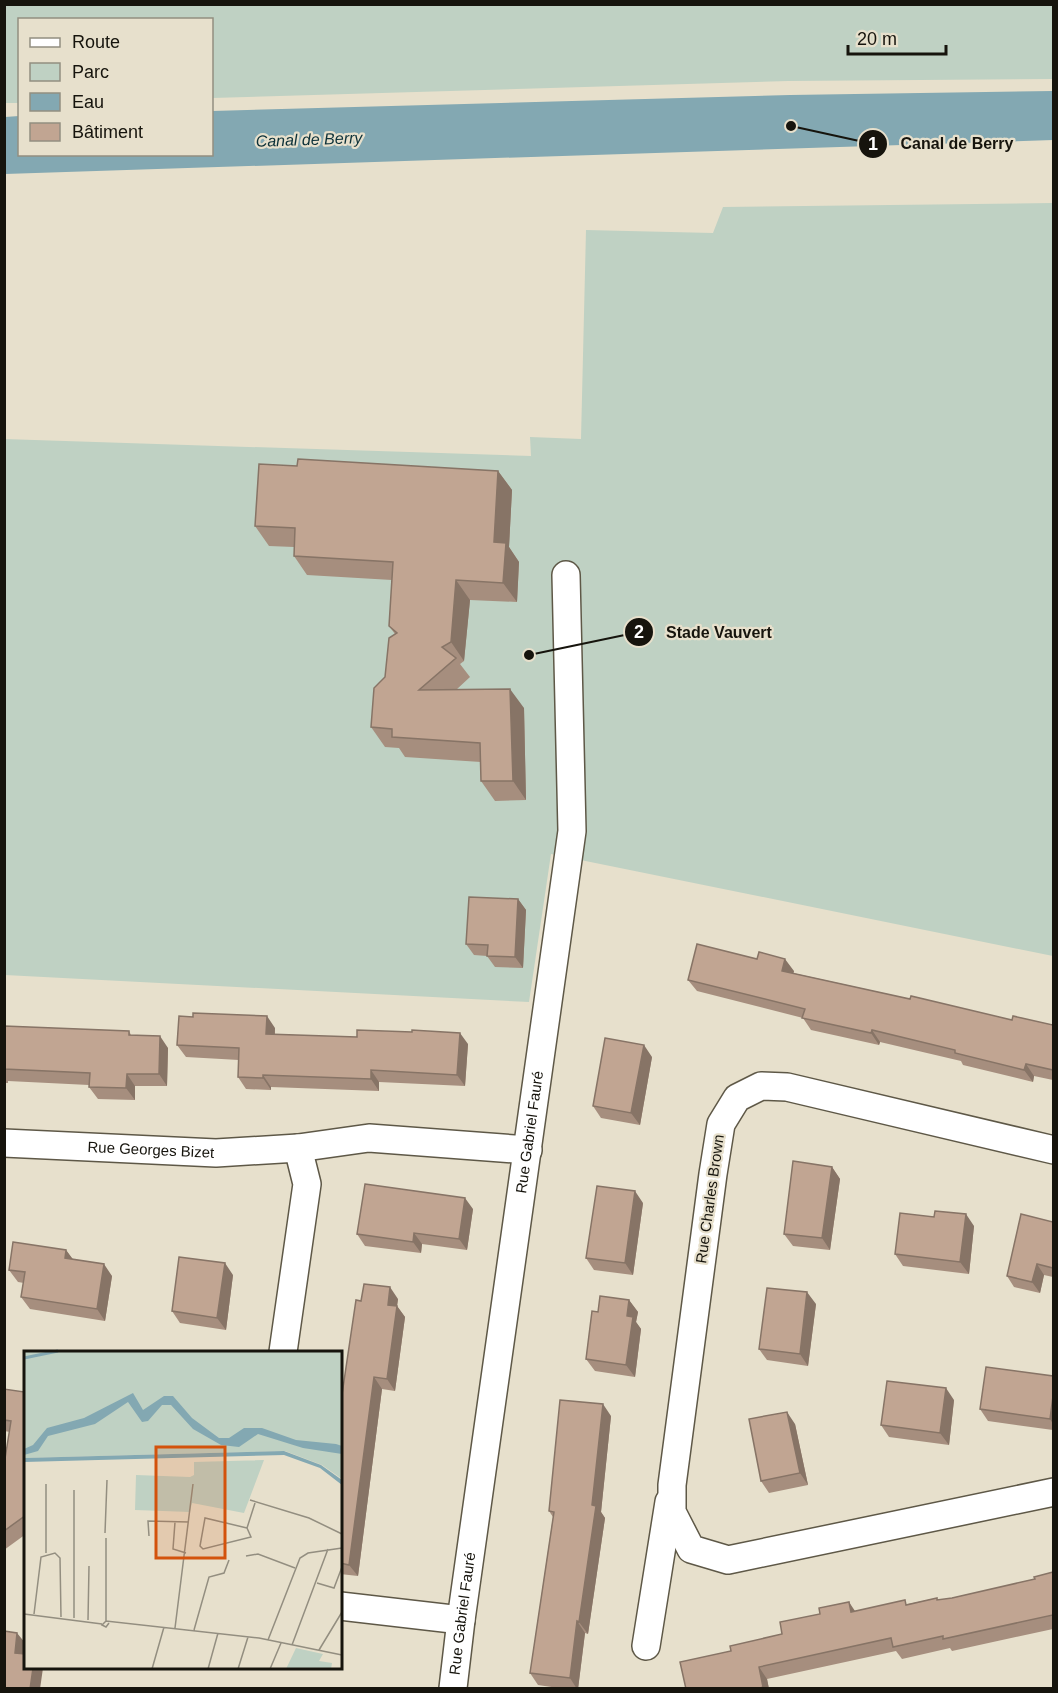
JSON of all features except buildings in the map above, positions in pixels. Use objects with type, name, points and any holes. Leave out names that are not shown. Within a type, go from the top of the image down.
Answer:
[{"type":"street","name":"Rue Gabriel Fauré","points":[[453,1689],[572,831],[566,575]]},
{"type":"street","name":"Rue Charles Brown","points":[[646,1647],[672,1485],[721,1124],[737,1098],[761,1086],[787,1088],[1053,1150]]},
{"type":"street","name":"Rue Georges Bizet","points":[[4,1143],[216,1153],[298,1148],[369,1138],[528,1149]]},
{"type":"street","points":[[283,1351],[307,1184],[298,1148]]},
{"type":"street","name":"Rue Charles Brown","points":[[672,1485],[672,1512],[691,1549],[728,1560],[1053,1492]]},
{"type":"street","points":[[342,1606],[461,1620]]},
{"type":"green space","points":[[4,5],[1053,5],[1053,79],[788,81],[213,98],[213,18],[18,18],[18,103],[5,103]]},
{"type":"green space","points":[[1053,203],[1053,956],[551,854],[529,1002],[5,975],[4,439],[531,456],[530,437],[581,439],[586,230],[713,233],[723,207]]},
{"type":"water","points":[[1053,91],[1053,140],[5,174],[5,117],[18,116],[18,156],[213,156],[213,111],[790,95]]},
{"type":"place","name":"Canal de Berry","points":[[791,126]]},
{"type":"place","name":"Stade Vauvert","points":[[529,655]]}]
